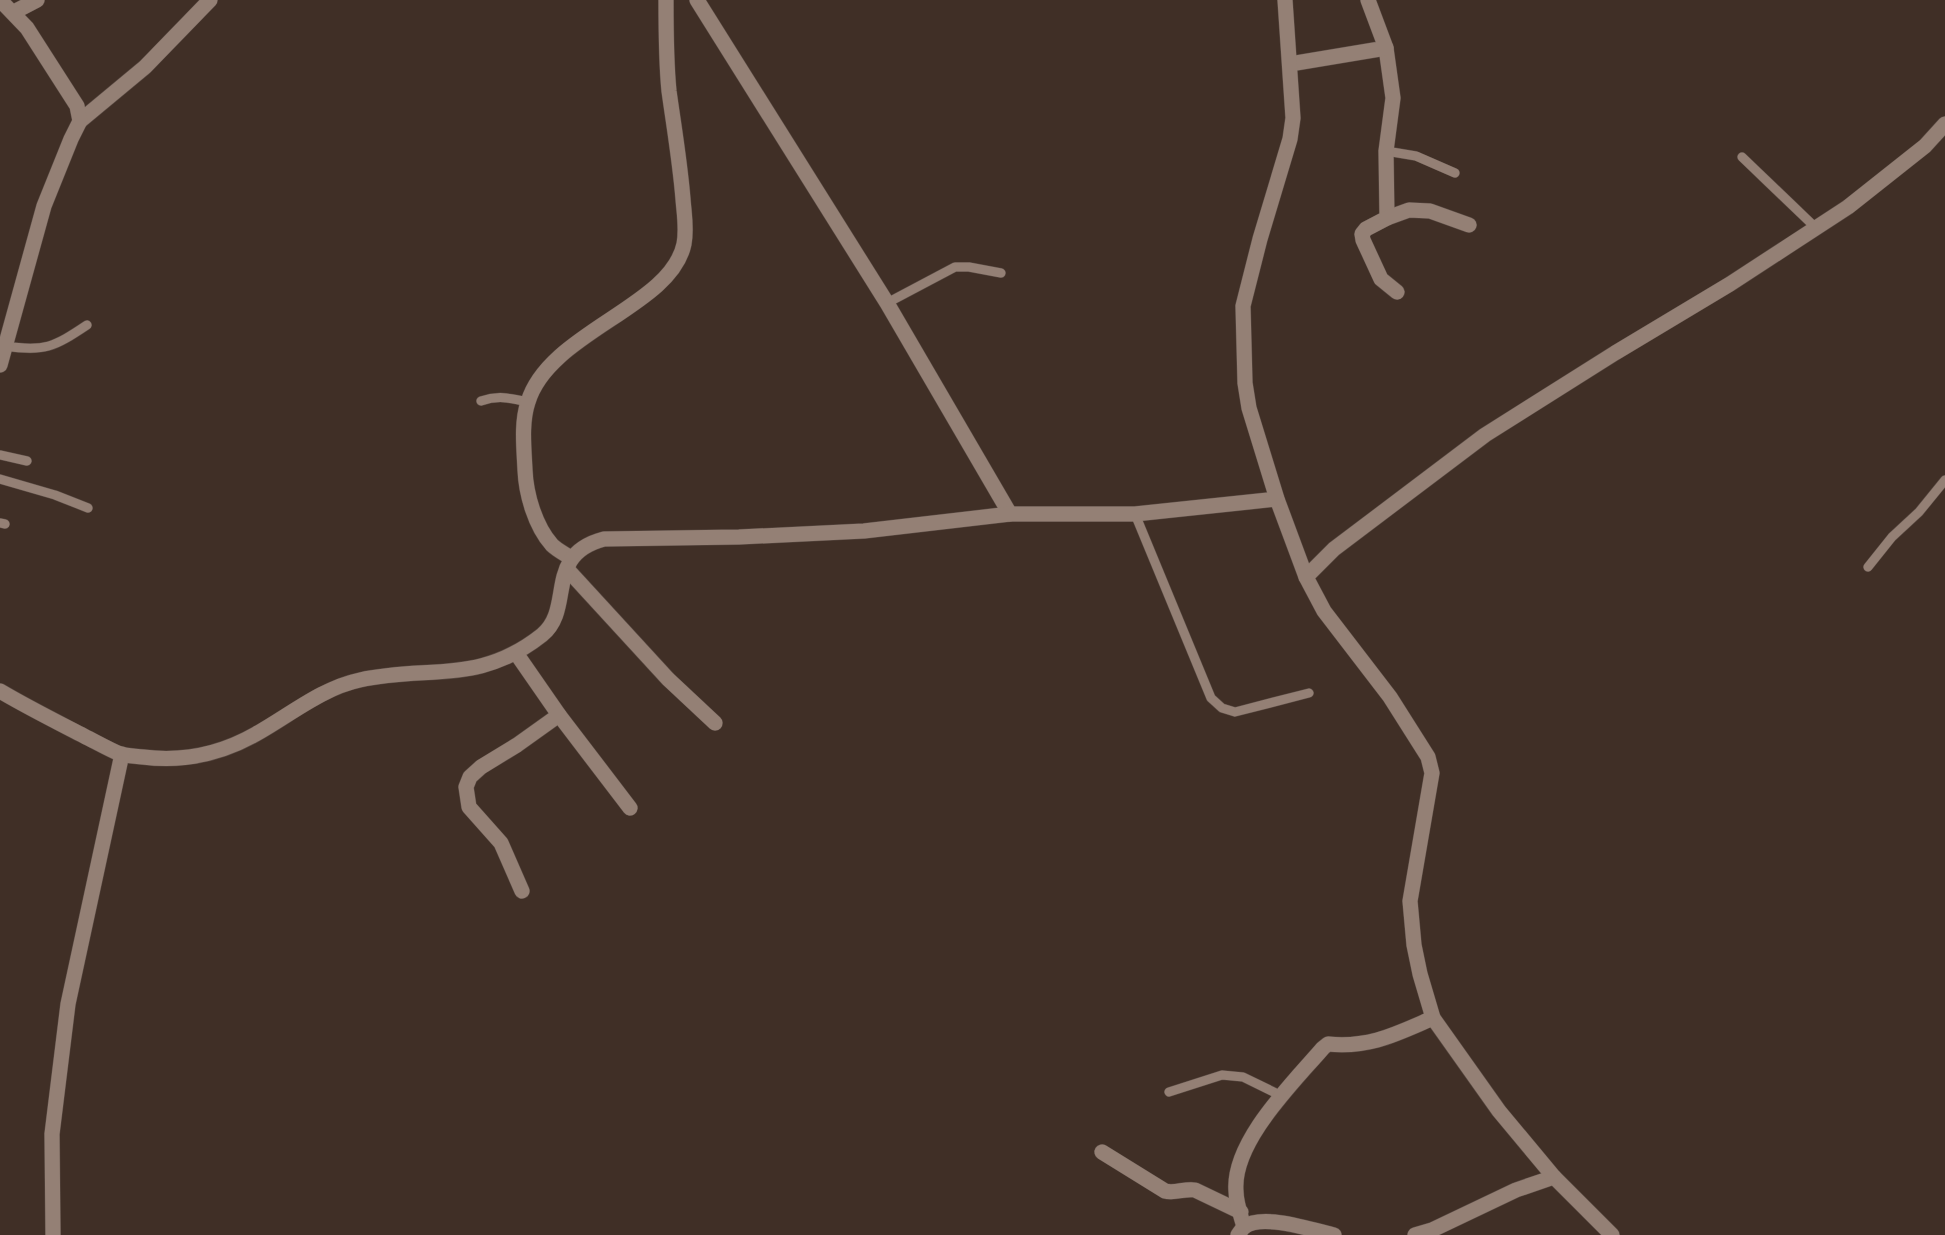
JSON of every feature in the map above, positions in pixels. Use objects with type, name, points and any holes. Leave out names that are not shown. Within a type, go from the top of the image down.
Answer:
[{"type":"street","points":[[0,0],[27,28],[77,106],[80,121]]},
{"type":"street","points":[[14,12],[37,0]]},
{"type":"street","points":[[0,365],[44,206],[80,121],[146,67],[210,0]]},
{"type":"street","points":[[666,0],[669,88],[681,165],[684,244],[678,260],[664,278],[639,300],[560,355],[540,377],[528,402],[524,437],[525,490],[537,520],[552,545],[668,679],[715,723]]},
{"type":"street","points":[[697,0],[887,303],[1010,514]]},
{"type":"street","points":[[1285,0],[1293,118],[1290,139],[1260,239],[1244,306],[1245,383],[1249,408],[1277,499],[1306,577],[1324,611],[1390,697],[1428,757],[1432,773],[1431,786],[1417,852],[1410,901],[1414,945],[1433,1018],[1499,1111],[1554,1177],[1612,1235]]},
{"type":"street","points":[[1368,0],[1386,48],[1393,98],[1386,151],[1387,218]]},
{"type":"street","points":[[1290,64],[1386,48]]},
{"type":"street","points":[[1306,577],[1342,542],[1485,435],[1730,284],[1848,207],[1925,146],[1944,127]]},
{"type":"street","points":[[1397,292],[1382,279],[1363,240],[1362,234],[1366,229],[1409,210],[1430,211],[1469,225]]},
{"type":"street","points":[[0,691],[33,711],[122,754],[177,759],[223,750],[250,738],[341,685],[383,676],[464,670],[487,665],[516,653],[550,627],[569,563],[591,543],[604,539],[727,538],[864,531],[1010,514],[1135,514],[1277,499]]},
{"type":"street","points":[[516,653],[559,715],[630,808]]},
{"type":"street","points":[[522,891],[501,843],[469,807],[466,787],[470,777],[481,767],[518,745],[559,715]]},
{"type":"street","points":[[53,1235],[52,1134],[68,1004],[122,754]]},
{"type":"street","points":[[1241,1225],[1236,1191],[1238,1170],[1247,1145],[1282,1096],[1328,1044],[1347,1046],[1365,1044],[1433,1018]]},
{"type":"street","points":[[1102,1152],[1165,1191],[1195,1190],[1241,1225],[1271,1221],[1334,1235]]},
{"type":"street","points":[[1415,1235],[1432,1230],[1516,1191],[1554,1177]]},
{"type":"lane","points":[[1386,151],[1416,156],[1455,174]]},
{"type":"lane","points":[[1742,157],[1816,228]]},
{"type":"lane","points":[[887,303],[955,267],[969,267],[1000,273]]},
{"type":"lane","points":[[5,346],[24,349],[45,348],[58,344],[87,325]]},
{"type":"lane","points":[[481,401],[503,397],[528,402]]},
{"type":"lane","points":[[0,455],[27,461]]},
{"type":"lane","points":[[0,479],[55,495],[88,508]]},
{"type":"lane","points":[[1868,567],[1892,537],[1919,512],[1945,480]]},
{"type":"lane","points":[[1135,514],[1211,698],[1222,708],[1235,712],[1309,693]]},
{"type":"lane","points":[[1169,1092],[1222,1074],[1243,1077],[1282,1096]]}]
